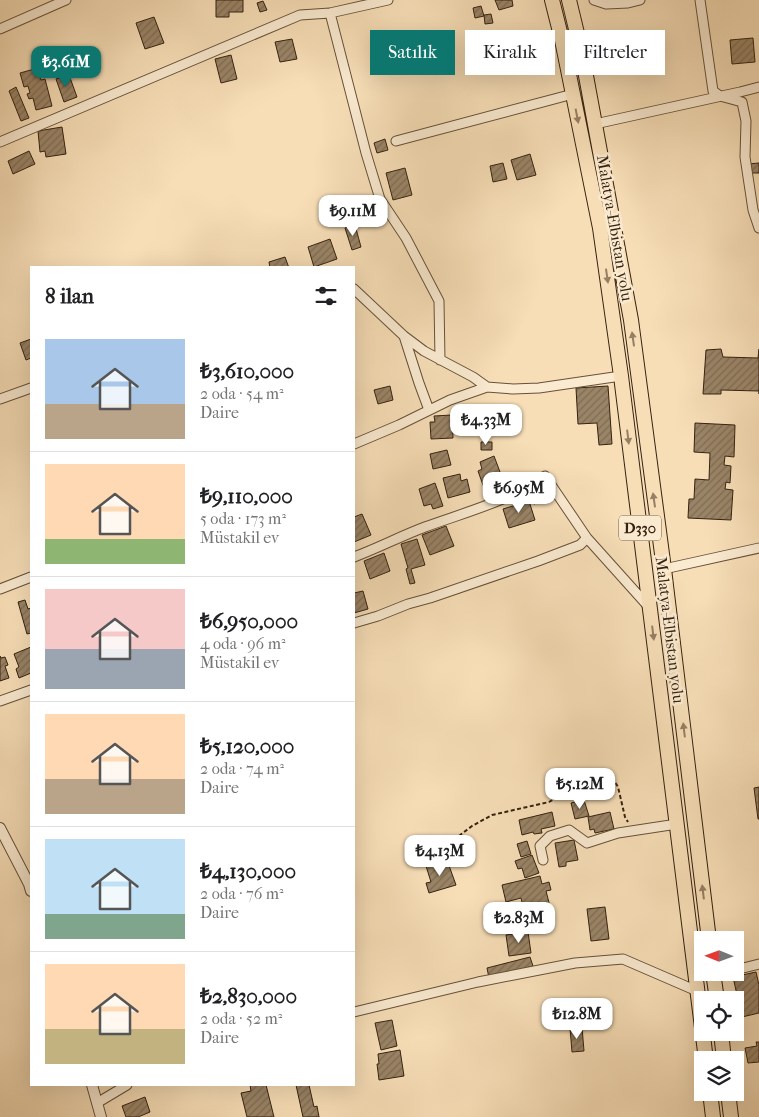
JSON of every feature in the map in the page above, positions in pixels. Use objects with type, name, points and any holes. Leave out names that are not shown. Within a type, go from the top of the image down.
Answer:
[{"type":"main road","name":"Malatya-Elbistan yolu","points":[[552,0],[562,40],[600,228],[621,376],[697,991]]},
{"type":"main road","name":"Malatya-Elbistan yolu","points":[[569,0],[582,54],[631,320],[664,569],[708,931]]},
{"type":"main road","points":[[711,1101],[713,1117]]},
{"type":"main road","points":[[729,1101],[731,1117]]},
{"type":"street","points":[[0,30],[66,0]]},
{"type":"street","points":[[0,142],[300,15],[330,13],[388,0]]},
{"type":"street","points":[[594,0],[606,4],[628,3],[640,0]]},
{"type":"street","points":[[700,0],[713,91],[720,96],[742,102],[746,121],[745,157],[753,210],[759,228]]},
{"type":"street","points":[[330,13],[366,153],[380,199],[406,238],[438,301],[440,360]]},
{"type":"street","points":[[595,124],[740,92],[759,86]]},
{"type":"street","points":[[396,140],[573,94]]},
{"type":"street","points":[[355,290],[404,336],[424,351],[473,377],[487,387]]},
{"type":"street","points":[[404,336],[429,410]]},
{"type":"street","points":[[355,444],[450,400],[487,387],[538,388],[621,376]]},
{"type":"street","points":[[0,399],[30,388]]},
{"type":"street","points":[[355,557],[424,528],[476,510],[532,485],[546,476],[587,538],[650,608]]},
{"type":"street","points":[[355,623],[538,561],[580,545],[587,538]]},
{"type":"street","points":[[664,569],[759,548]]},
{"type":"street","points":[[0,589],[30,577]]},
{"type":"street","points":[[0,701],[30,690]]},
{"type":"street","points":[[543,860],[540,846],[550,836],[569,830],[587,843],[618,833],[676,824]]},
{"type":"street","points":[[0,828],[30,888]]},
{"type":"street","points":[[355,1012],[478,982],[575,963],[623,959],[697,991]]},
{"type":"street","points":[[744,968],[759,964]]},
{"type":"street","points":[[92,1086],[102,1117]]},
{"type":"street","points":[[97,1103],[125,1086]]},
{"type":"path","points":[[424,865],[472,826],[492,815],[549,802],[574,788],[610,774],[618,787],[625,817],[633,831]]},
{"type":"building","points":[[216,0],[243,0],[243,12],[229,12],[229,17],[216,17]]},
{"type":"building","points":[[495,0],[512,0],[513,6],[499,10]]},
{"type":"building","points":[[263,1],[267,10],[260,12],[257,3]]},
{"type":"building","points":[[481,6],[484,16],[475,18],[473,8]]},
{"type":"building","points":[[491,14],[493,23],[485,24],[484,15]]},
{"type":"building","points":[[154,17],[164,43],[145,49],[136,23]]},
{"type":"building","points":[[753,38],[755,62],[732,64],[730,40]]},
{"type":"building","points":[[292,39],[297,59],[280,62],[275,42]]},
{"type":"building","points":[[231,55],[237,79],[221,83],[215,59]]},
{"type":"building","points":[[38,68],[41,80],[45,79],[52,106],[36,110],[33,98],[29,99],[27,94],[30,93],[28,86],[24,87],[20,73]]},
{"type":"building","points":[[69,75],[77,97],[64,102],[56,79]]},
{"type":"building","points":[[16,87],[29,118],[21,121],[9,91]]},
{"type":"building","points":[[62,127],[66,154],[46,157],[45,151],[40,152],[38,131]]},
{"type":"building","points":[[385,139],[388,150],[377,153],[374,143]]},
{"type":"building","points":[[29,151],[35,164],[13,174],[8,161]]},
{"type":"building","points":[[530,154],[536,175],[517,180],[511,160]]},
{"type":"building","points":[[503,163],[507,179],[493,182],[490,166]]},
{"type":"building","points":[[759,163],[759,173],[749,173],[748,164]]},
{"type":"building","points":[[405,168],[412,195],[393,200],[386,173]]},
{"type":"building","points":[[355,225],[361,247],[352,250],[345,228]]},
{"type":"building","points":[[330,239],[337,259],[314,266],[308,247]]},
{"type":"building","points":[[285,257],[288,266],[270,266],[269,262]]},
{"type":"building","points":[[30,339],[30,358],[26,360],[20,343]]},
{"type":"building","points":[[721,349],[723,357],[758,358],[759,349],[759,391],[721,390],[721,394],[703,394],[706,350]]},
{"type":"building","points":[[390,386],[393,400],[378,404],[374,390]]},
{"type":"building","points":[[608,386],[612,444],[599,445],[597,423],[578,424],[576,388]]},
{"type":"building","points":[[452,415],[453,438],[431,439],[430,422],[435,422],[434,416]]},
{"type":"building","points":[[695,423],[735,425],[734,457],[725,456],[724,465],[731,466],[730,483],[726,482],[725,489],[733,490],[731,520],[688,518],[689,499],[694,499],[695,479],[709,480],[710,453],[694,452]]},
{"type":"building","points":[[481,442],[492,442],[492,450],[481,450]]},
{"type":"building","points":[[447,450],[451,465],[433,469],[430,454]]},
{"type":"building","points":[[494,456],[503,480],[484,488],[478,471],[482,469],[480,462]]},
{"type":"building","points":[[460,474],[461,481],[467,479],[470,492],[448,498],[443,478]]},
{"type":"building","points":[[435,483],[443,506],[433,509],[431,504],[424,506],[419,489]]},
{"type":"building","points":[[543,490],[546,500],[534,504],[531,494]]},
{"type":"building","points":[[529,501],[535,520],[509,528],[503,509]]},
{"type":"building","points":[[362,514],[371,535],[355,542],[355,517]]},
{"type":"building","points":[[446,526],[454,546],[430,555],[422,535]]},
{"type":"building","points":[[417,539],[425,565],[411,569],[415,583],[410,584],[406,569],[408,568],[401,544]]},
{"type":"building","points":[[384,553],[390,571],[370,579],[364,561]]},
{"type":"building","points":[[363,591],[368,609],[355,613],[355,593]]},
{"type":"building","points":[[25,600],[28,609],[30,608],[30,633],[27,634],[18,602]]},
{"type":"building","points":[[30,647],[30,673],[19,678],[16,669],[19,667],[14,654]]},
{"type":"building","points":[[0,656],[1,658],[5,657],[8,665],[5,666],[9,678],[0,681]]},
{"type":"building","points":[[759,787],[759,819],[758,819],[754,788]]},
{"type":"building","points":[[584,800],[589,816],[575,819],[571,803]]},
{"type":"building","points":[[552,812],[555,826],[541,829],[542,833],[534,834],[533,832],[522,835],[519,820]]},
{"type":"building","points":[[610,812],[614,829],[595,833],[594,829],[590,830],[588,817]]},
{"type":"building","points":[[574,840],[578,860],[566,862],[566,866],[559,867],[555,843]]},
{"type":"building","points":[[527,841],[531,854],[521,857],[517,844]]},
{"type":"building","points":[[532,855],[539,873],[525,878],[522,868],[518,869],[515,861]]},
{"type":"building","points":[[447,860],[456,885],[429,893],[426,883],[431,882],[426,866]]},
{"type":"building","points":[[540,876],[542,884],[549,882],[551,890],[546,891],[553,918],[527,924],[521,898],[506,902],[502,885]]},
{"type":"building","points":[[605,907],[609,939],[591,941],[587,909]]},
{"type":"building","points":[[528,932],[531,953],[509,956],[506,935]]},
{"type":"building","points":[[530,957],[533,966],[489,978],[487,968]]},
{"type":"building","points":[[756,972],[759,985],[759,1013],[744,1017],[744,991],[736,991],[734,981],[744,981],[744,975]]},
{"type":"building","points":[[392,1020],[397,1046],[381,1050],[375,1023]]},
{"type":"building","points":[[582,1027],[584,1051],[572,1052],[570,1028]]},
{"type":"building","points":[[756,1042],[759,1042],[759,1062],[748,1063],[745,1048],[757,1046]]},
{"type":"building","points":[[400,1050],[404,1076],[379,1080],[378,1054]]},
{"type":"building","points":[[250,1086],[266,1086],[274,1117],[247,1117],[241,1093],[251,1091]]},
{"type":"building","points":[[296,1086],[309,1086],[314,1107],[317,1106],[319,1117],[303,1117]]},
{"type":"building","points":[[145,1097],[150,1112],[138,1117],[126,1117],[122,1106]]}]
